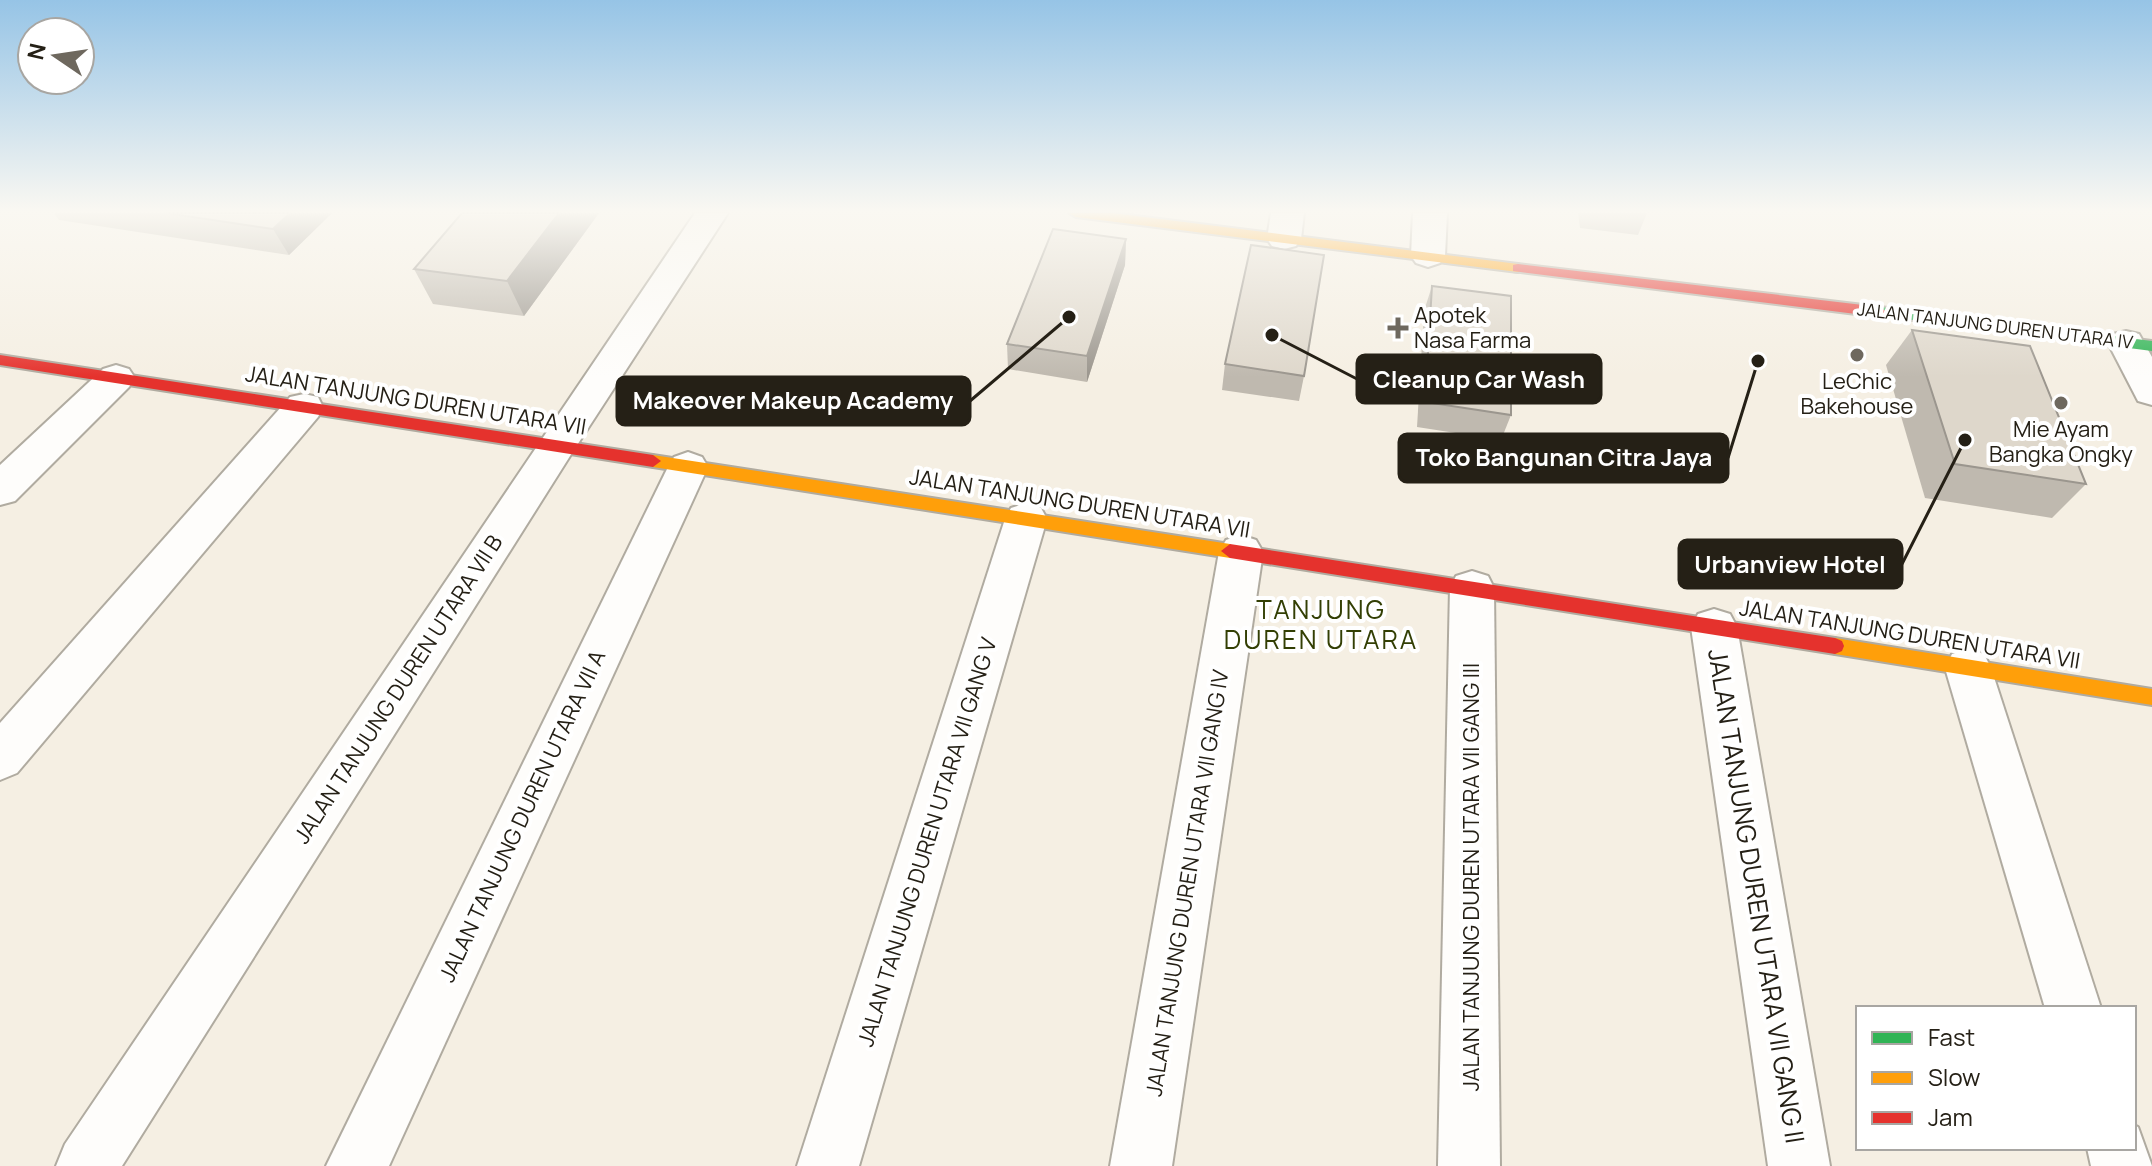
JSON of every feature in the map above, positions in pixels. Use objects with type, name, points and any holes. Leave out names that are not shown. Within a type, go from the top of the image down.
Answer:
[{"type":"street","name":"JALAN TANJUNG DUREN UTARA VII B","points":[[87,1166],[676,267]]},
{"type":"street","name":"JALAN TANJUNG DUREN UTARA IV","points":[[1520,267],[2139,344]]},
{"type":"street","points":[[2139,344],[2152,392]]},
{"type":"street","name":"JALAN TANJUNG DUREN UTARA VII","points":[[0,360],[1472,588],[2152,697]]},
{"type":"street","points":[[0,490],[116,378]]},
{"type":"street","points":[[0,758],[304,407]]},
{"type":"street","name":"JALAN TANJUNG DUREN UTARA VII A","points":[[357,1166],[688,467]]},
{"type":"street","name":"JALAN TANJUNG DUREN UTARA VII GANG V","points":[[828,1166],[1026,519]]},
{"type":"street","name":"JALAN TANJUNG DUREN UTARA VII GANG IV","points":[[1141,1166],[1241,552]]},
{"type":"street","name":"JALAN TANJUNG DUREN UTARA VII GANG III","points":[[1469,1166],[1472,588]]},
{"type":"street","name":"JALAN TANJUNG DUREN UTARA VII GANG II","points":[[1714,627],[1799,1166]]},
{"type":"street","points":[[1968,668],[2072,1006]]},
{"type":"building","points":[[415,267],[517,267],[507,281]]},
{"type":"building","points":[[1038,267],[1117,267],[1087,356],[1007,344]]},
{"type":"building","points":[[1246,267],[1322,267],[1304,376],[1225,364]]},
{"type":"building","points":[[1432,286],[1511,296],[1511,415],[1425,402]]},
{"type":"building","points":[[1912,330],[2030,346],[2086,484],[1955,464]]},
{"type":"traffic: fast","points":[[1880,312],[2152,346]]},
{"type":"traffic: slow","points":[[1513,267],[1518,268]]},
{"type":"traffic: slow","points":[[653,461],[1230,551]]},
{"type":"traffic: slow","points":[[1835,646],[2152,697]]},
{"type":"traffic: jam","points":[[1518,268],[1880,312]]},
{"type":"traffic: jam","points":[[0,360],[653,461]]},
{"type":"traffic: jam","points":[[1230,551],[1835,646]]},
{"type":"place","name":"Makeover Makeup Academy","points":[[1069,317]]},
{"type":"place","name":"Apotek Nasa Farma","points":[[1398,328]]},
{"type":"place","name":"Cleanup Car Wash","points":[[1272,335]]},
{"type":"place","name":"LeChic Bakehouse","points":[[1857,355]]},
{"type":"place","name":"Toko Bangunan Citra Jaya","points":[[1758,361]]},
{"type":"place","name":"Mie Ayam Bangka Ongky","points":[[2061,403]]},
{"type":"place","name":"Urbanview Hotel","points":[[1965,440]]},
{"type":"district","name":"TANJUNG DUREN UTARA","points":[[1321,625]]}]
